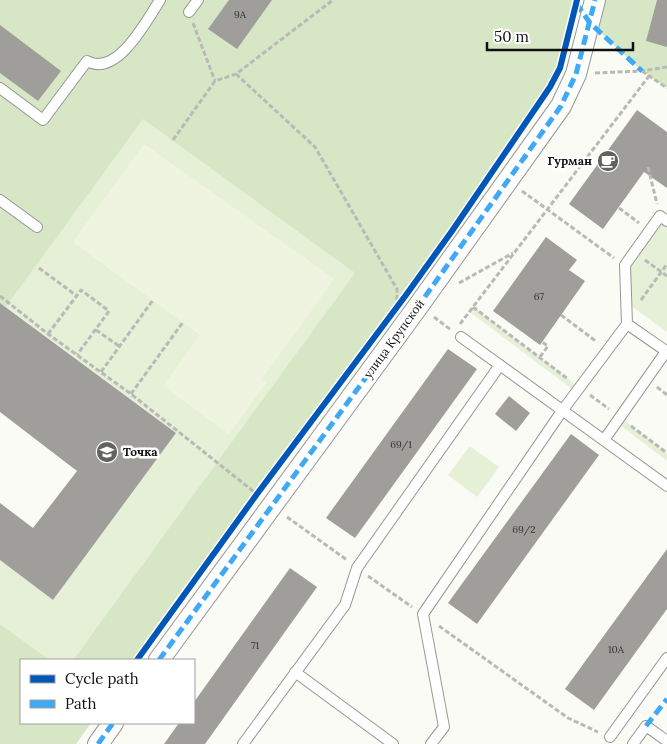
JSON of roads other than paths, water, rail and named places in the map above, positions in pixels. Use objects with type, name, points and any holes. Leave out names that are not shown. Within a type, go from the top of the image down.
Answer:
[{"type":"street","name":"улица Крупской","points":[[160,659],[264,500],[413,313],[561,106],[576,74],[595,0]]},
{"type":"street","points":[[98,744],[112,724]]},
{"type":"lane","points":[[0,88],[44,120],[87,61],[93,64],[104,63],[118,57],[129,46],[160,0]]},
{"type":"lane","points":[[189,12],[198,0]]},
{"type":"lane","points":[[0,200],[37,227]]},
{"type":"lane","points":[[431,744],[444,727],[423,614],[562,411],[627,324],[625,265],[650,231],[663,219]]},
{"type":"lane","points":[[604,440],[666,350],[627,324]]},
{"type":"lane","points":[[461,337],[667,486]]},
{"type":"lane","points":[[244,744],[344,605],[357,568],[500,366]]},
{"type":"lane","points":[[610,737],[667,658]]},
{"type":"lane","points":[[295,672],[393,744]]},
{"type":"lane","points":[[633,744],[646,726],[667,741]]},
{"type":"place","name":"Гурман","points":[[608,161]]},
{"type":"place","name":"Точка","points":[[107,452]]}]
